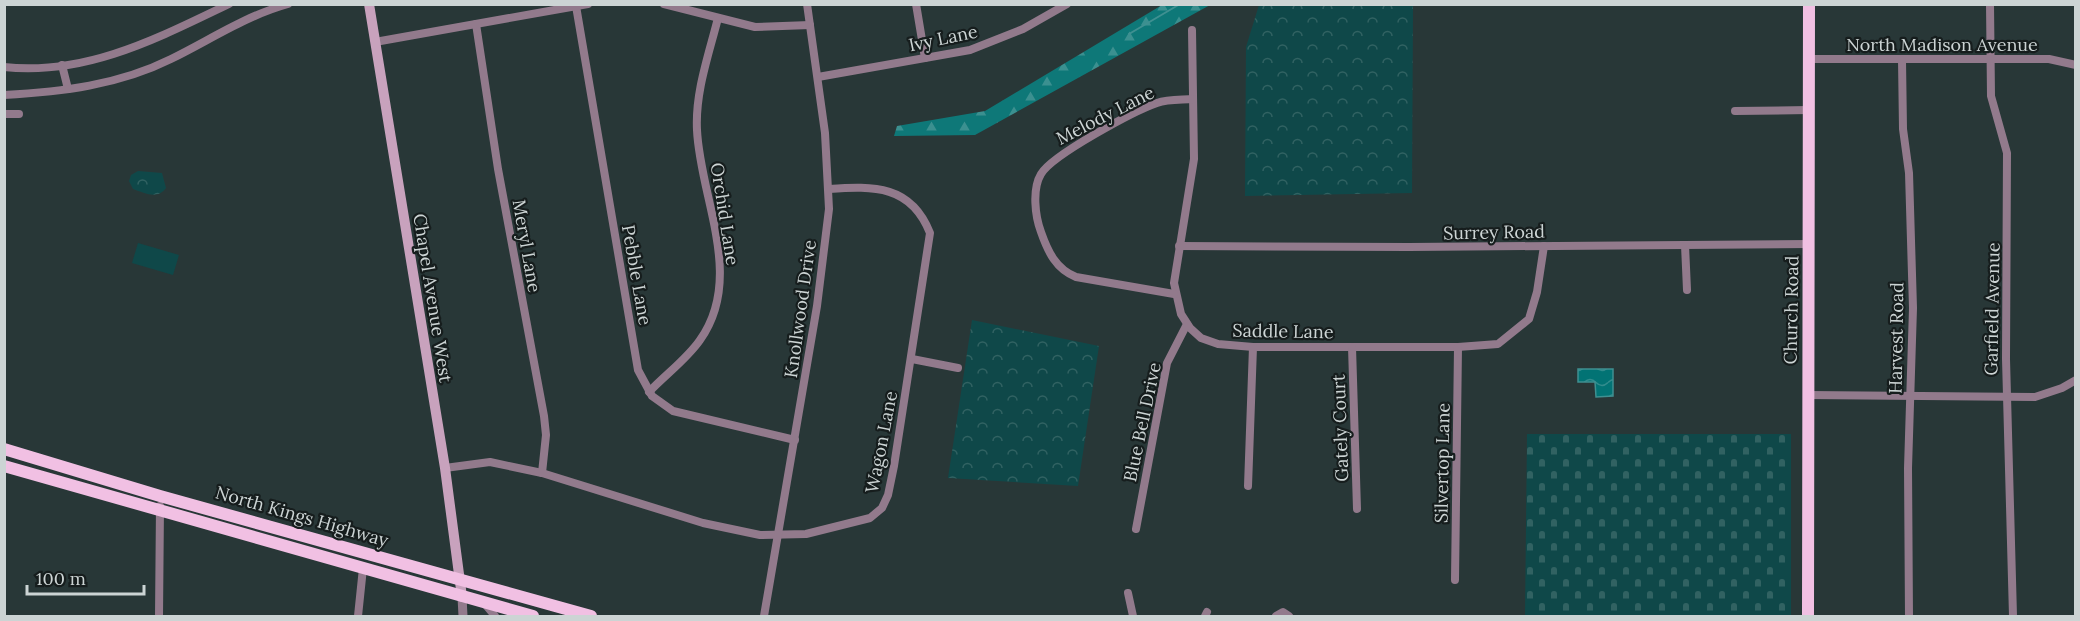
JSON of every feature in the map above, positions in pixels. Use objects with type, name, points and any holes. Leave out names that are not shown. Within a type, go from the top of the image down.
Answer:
[{"type":"main road","name":"Chapel Avenue West","points":[[369,4],[445,468],[462,597]]},
{"type":"main road","name":"Church Road","points":[[1808,616],[1809,4]]},
{"type":"main road","name":"North Kings Highway","points":[[4,448],[160,496],[591,616]]},
{"type":"main road","name":"North Kings Highway","points":[[4,466],[533,616]]},
{"type":"street","points":[[4,67],[63,66],[82,63],[166,36],[229,4]]},
{"type":"street","points":[[4,95],[106,83],[138,73],[170,60],[262,12],[288,4]]},
{"type":"street","points":[[375,42],[588,4]]},
{"type":"street","points":[[664,4],[755,27],[810,25]]},
{"type":"street","name":"Knollwood Drive","points":[[764,616],[780,534],[817,306],[829,209],[825,133],[807,4]]},
{"type":"street","points":[[916,4],[925,58]]},
{"type":"street","name":"Ivy Lane","points":[[818,77],[989,44],[1051,9],[1067,4]]},
{"type":"street","name":"Garfield Avenue","points":[[1990,4],[1991,96],[2007,153],[2007,397],[2013,616]]},
{"type":"street","name":"Pebble Lane","points":[[576,6],[638,370],[649,392],[661,405],[673,411],[795,440]]},
{"type":"street","name":"Orchid Lane","points":[[649,392],[700,341],[716,311],[720,257],[703,179],[697,130],[701,85],[718,18]]},
{"type":"street","name":"Meryl Lane","points":[[476,24],[498,169],[544,416],[546,435],[542,473]]},
{"type":"street","points":[[1187,324],[1174,294],[1179,246],[1194,159],[1192,30]]},
{"type":"street","name":"North Madison Avenue","points":[[1808,59],[1991,61],[2049,58],[2076,65]]},
{"type":"street","name":"Harvest Road","points":[[1902,60],[1903,129],[1909,173],[1913,308],[1910,396],[1909,616]]},
{"type":"street","points":[[63,66],[68,89]]},
{"type":"street","name":"Melody Lane","points":[[1174,294],[1076,277],[1063,270],[1052,258],[1042,236],[1036,194],[1041,174],[1058,155],[1154,104],[1193,99]]},
{"type":"street","points":[[1735,111],[1809,110]]},
{"type":"street","points":[[4,114],[19,114]]},
{"type":"street","name":"Wagon Lane","points":[[445,468],[490,462],[542,473],[703,523],[760,535],[806,534],[861,523],[882,508],[888,495],[894,466],[930,233],[922,213],[890,191],[867,187],[829,189]]},
{"type":"street","name":"Surrey Road","points":[[1179,246],[1810,244]]},
{"type":"street","points":[[1685,245],[1687,290]]},
{"type":"street","name":"Saddle Lane","points":[[1187,324],[1201,338],[1218,344],[1253,347],[1458,347],[1498,344],[1529,319],[1537,292],[1544,246]]},
{"type":"street","name":"Blue Bell Drive","points":[[1136,529],[1165,372],[1187,324]]},
{"type":"street","points":[[1248,486],[1253,347]]},
{"type":"street","name":"Gately Court","points":[[1352,347],[1358,509]]},
{"type":"street","name":"Silvertop Lane","points":[[1455,580],[1458,347]]},
{"type":"street","points":[[912,359],[958,368]]},
{"type":"street","points":[[1808,395],[2007,397],[2049,393],[2076,380]]},
{"type":"street","points":[[159,616],[160,496]]},
{"type":"street","points":[[358,616],[363,568]]},
{"type":"street","points":[[1128,593],[1133,616]]},
{"type":"street","points":[[462,597],[464,616]]},
{"type":"street","points":[[483,602],[495,616]]},
{"type":"street","points":[[1276,616],[1283,612],[1289,616]]},
{"type":"green space","points":[[1162,5],[1210,5],[975,135],[894,136],[897,126],[985,111]]},
{"type":"green space","points":[[1259,5],[1413,5],[1412,193],[1245,196],[1246,47]]},
{"type":"green space","points":[[138,171],[162,173],[166,188],[155,195],[133,189],[129,181],[131,175]]},
{"type":"green space","points":[[138,243],[179,255],[173,275],[132,263]]},
{"type":"green space","points":[[972,320],[1099,346],[1078,486],[948,478]]},
{"type":"green space","points":[[1527,434],[1791,434],[1791,616],[1525,616]]},
{"type":"water","points":[[1578,369],[1613,369],[1613,396],[1596,397],[1595,382],[1578,382]]},
{"type":"waterway","points":[[1129,34],[1180,4]]}]
